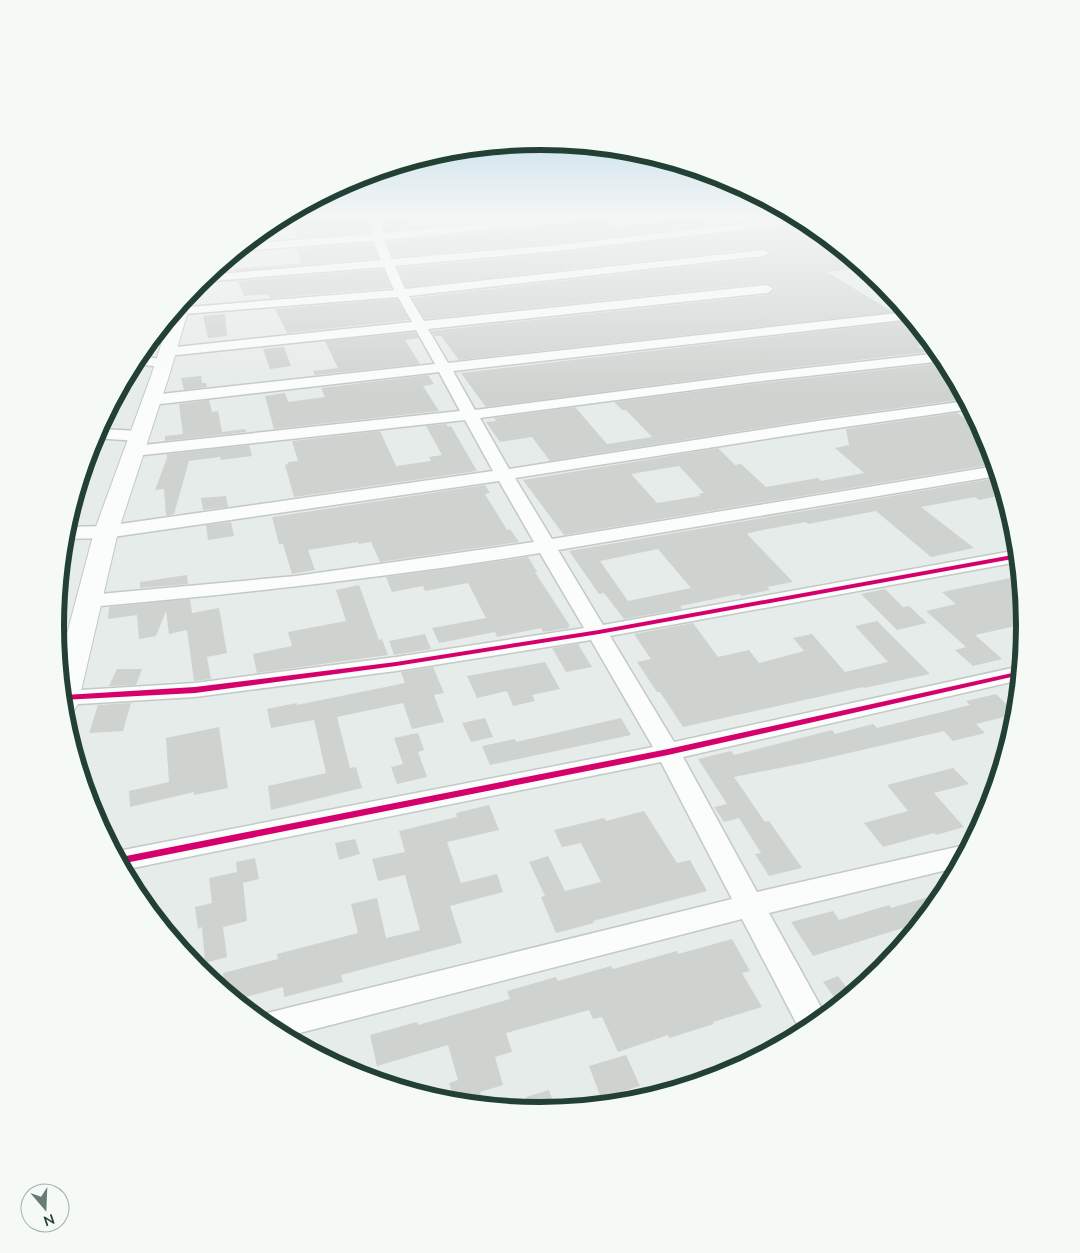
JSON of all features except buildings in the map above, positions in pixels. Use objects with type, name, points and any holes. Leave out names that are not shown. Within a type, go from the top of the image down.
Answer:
[{"type":"main road","points":[[66,661],[89,601],[106,532],[166,358],[175,321]]},
{"type":"street","points":[[216,278],[231,276]]},
{"type":"street","points":[[395,276],[504,475],[599,632],[668,752],[748,906],[810,1018]]},
{"type":"street","points":[[185,308],[402,292],[546,276]]},
{"type":"street","points":[[146,359],[421,325],[766,289]]},
{"type":"street","points":[[152,400],[444,366],[902,317]]},
{"type":"street","points":[[104,436],[137,444],[470,415],[933,358]]},
{"type":"street","points":[[73,533],[106,532],[504,475],[817,426],[962,406]]},
{"type":"street","points":[[89,601],[212,590],[363,573],[547,545],[991,472]]},
{"type":"street","points":[[70,700],[205,689],[396,664],[599,632],[1011,557]]},
{"type":"street","points":[[125,860],[668,752],[1013,674]]},
{"type":"street","points":[[278,1024],[748,906],[957,856]]},
{"type":"cycle path","points":[[69,698],[195,690],[396,664],[599,632],[1011,557]]},
{"type":"cycle path","points":[[125,860],[668,752],[1013,674]]}]
